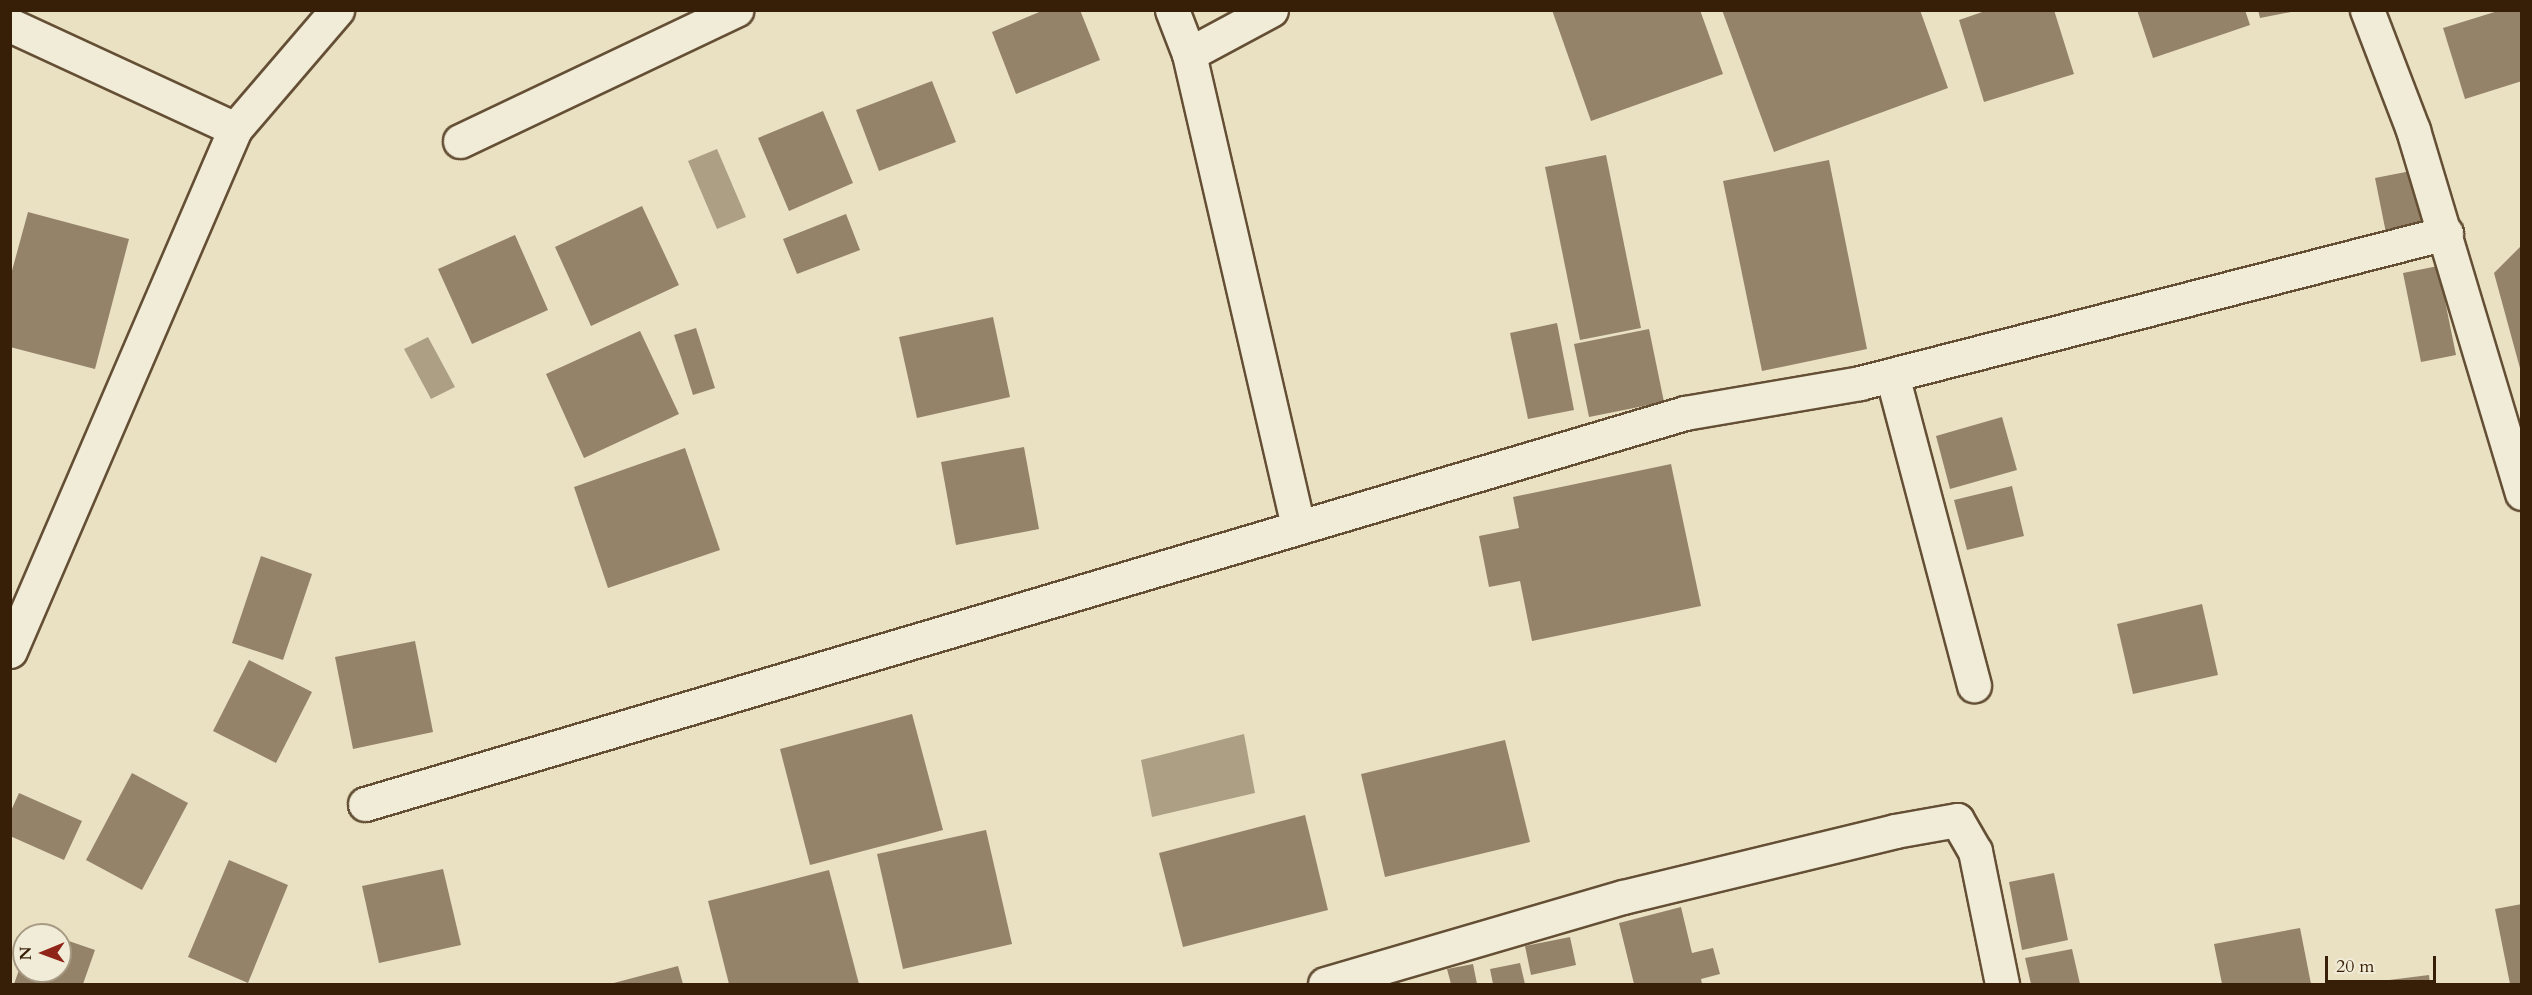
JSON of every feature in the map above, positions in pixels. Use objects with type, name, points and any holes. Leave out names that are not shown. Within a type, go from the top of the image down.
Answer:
[{"type":"street","points":[[10,651],[235,129],[337,10]]},
{"type":"street","points":[[460,141],[736,10]]},
{"type":"street","points":[[1172,10],[1189,54],[1298,528]]},
{"type":"street","points":[[1189,54],[1271,10]]},
{"type":"street","points":[[2367,10],[2413,130],[2446,233],[2522,493]]},
{"type":"street","points":[[10,25],[235,129]]},
{"type":"street","points":[[365,804],[1685,413],[1892,375],[2446,233]]},
{"type":"street","points":[[1892,375],[1974,685]]},
{"type":"street","points":[[1325,984],[1623,897],[1895,831],[1957,820],[1975,851],[2002,984]]},
{"type":"shaded area","points":[[717,149],[746,217],[717,229],[688,161]]},
{"type":"shaded area","points":[[428,337],[455,387],[431,399],[404,349]]},
{"type":"shaded area","points":[[1244,734],[1255,793],[1152,817],[1141,760]]},
{"type":"building","points":[[1044,10],[1080,10],[1100,60],[1016,94],[992,32]]},
{"type":"building","points":[[1552,10],[1700,10],[1723,74],[1591,121]]},
{"type":"building","points":[[1722,10],[1920,10],[1948,88],[1774,152]]},
{"type":"building","points":[[1988,10],[2054,10],[2074,74],[1984,102],[1959,20]]},
{"type":"building","points":[[2137,10],[2245,10],[2250,25],[2153,58]]},
{"type":"building","points":[[2258,10],[2291,10],[2291,12],[2260,18]]},
{"type":"building","points":[[2501,10],[2522,10],[2522,81],[2465,99],[2443,28]]},
{"type":"building","points":[[932,81],[956,142],[879,171],[856,110]]},
{"type":"building","points":[[823,111],[853,183],[789,211],[758,138]]},
{"type":"building","points":[[1606,155],[1641,328],[1580,340],[1545,167]]},
{"type":"building","points":[[1829,160],[1867,349],[1762,371],[1723,181]]},
{"type":"building","points":[[2416,170],[2427,224],[2386,233],[2375,178]]},
{"type":"building","points":[[642,206],[679,285],[591,326],[555,247]]},
{"type":"building","points":[[28,212],[129,239],[95,369],[10,347],[10,278]]},
{"type":"building","points":[[846,214],[860,250],[797,274],[783,239]]},
{"type":"building","points":[[515,235],[548,310],[472,344],[438,269]]},
{"type":"building","points":[[2522,245],[2522,372],[2521,372],[2494,273]]},
{"type":"building","points":[[2438,266],[2456,355],[2421,362],[2403,273]]},
{"type":"building","points":[[993,317],[1010,397],[917,418],[899,337]]},
{"type":"building","points":[[1557,323],[1574,410],[1528,419],[1510,333]]},
{"type":"building","points":[[696,328],[715,388],[693,395],[674,335]]},
{"type":"building","points":[[1649,329],[1664,402],[1589,417],[1574,344]]},
{"type":"building","points":[[640,331],[679,414],[584,458],[546,374]]},
{"type":"building","points":[[2002,417],[2017,470],[1950,489],[1936,436]]},
{"type":"building","points":[[1024,447],[1039,529],[956,545],[941,462]]},
{"type":"building","points":[[685,448],[720,550],[608,588],[574,487]]},
{"type":"building","points":[[1671,464],[1701,606],[1532,641],[1520,581],[1489,587],[1479,536],[1519,528],[1513,497]]},
{"type":"building","points":[[2012,486],[2024,536],[1967,550],[1954,500]]},
{"type":"building","points":[[261,556],[312,574],[283,660],[232,643]]},
{"type":"building","points":[[2202,604],[2218,675],[2133,694],[2117,624]]},
{"type":"building","points":[[415,641],[433,732],[353,749],[335,657]]},
{"type":"building","points":[[249,660],[312,692],[276,763],[213,731]]},
{"type":"building","points":[[912,714],[943,830],[810,865],[780,749]]},
{"type":"building","points":[[1505,740],[1530,842],[1385,877],[1361,774]]},
{"type":"building","points":[[132,773],[188,803],[142,890],[86,860]]},
{"type":"building","points":[[19,793],[82,821],[64,860],[10,836],[10,813]]},
{"type":"building","points":[[1305,815],[1328,910],[1183,947],[1159,853]]},
{"type":"building","points":[[986,830],[1012,944],[903,969],[877,854]]},
{"type":"building","points":[[229,860],[288,885],[248,983],[188,957]]},
{"type":"building","points":[[443,869],[461,945],[379,963],[362,886]]},
{"type":"building","points":[[829,870],[859,984],[729,984],[708,901]]},
{"type":"building","points":[[2054,873],[2068,940],[2022,950],[2009,882]]},
{"type":"building","points":[[2522,904],[2522,984],[2510,984],[2495,909]]},
{"type":"building","points":[[1681,907],[1692,953],[1713,948],[1720,974],[1701,979],[1702,984],[1634,984],[1619,923]]},
{"type":"building","points":[[2300,928],[2311,984],[2222,984],[2214,944]]},
{"type":"building","points":[[1570,937],[1576,965],[1531,975],[1525,946]]},
{"type":"building","points":[[72,942],[95,950],[83,984],[14,984],[72,983]]},
{"type":"building","points":[[2072,949],[2080,984],[2031,984],[2025,958]]},
{"type":"building","points":[[1520,963],[1525,984],[1493,984],[1490,969]]},
{"type":"building","points":[[1473,964],[1477,984],[1451,984],[1447,969]]},
{"type":"building","points":[[678,966],[683,984],[610,984]]},
{"type":"building","points":[[2429,975],[2430,984],[2365,984],[2365,983]]}]
